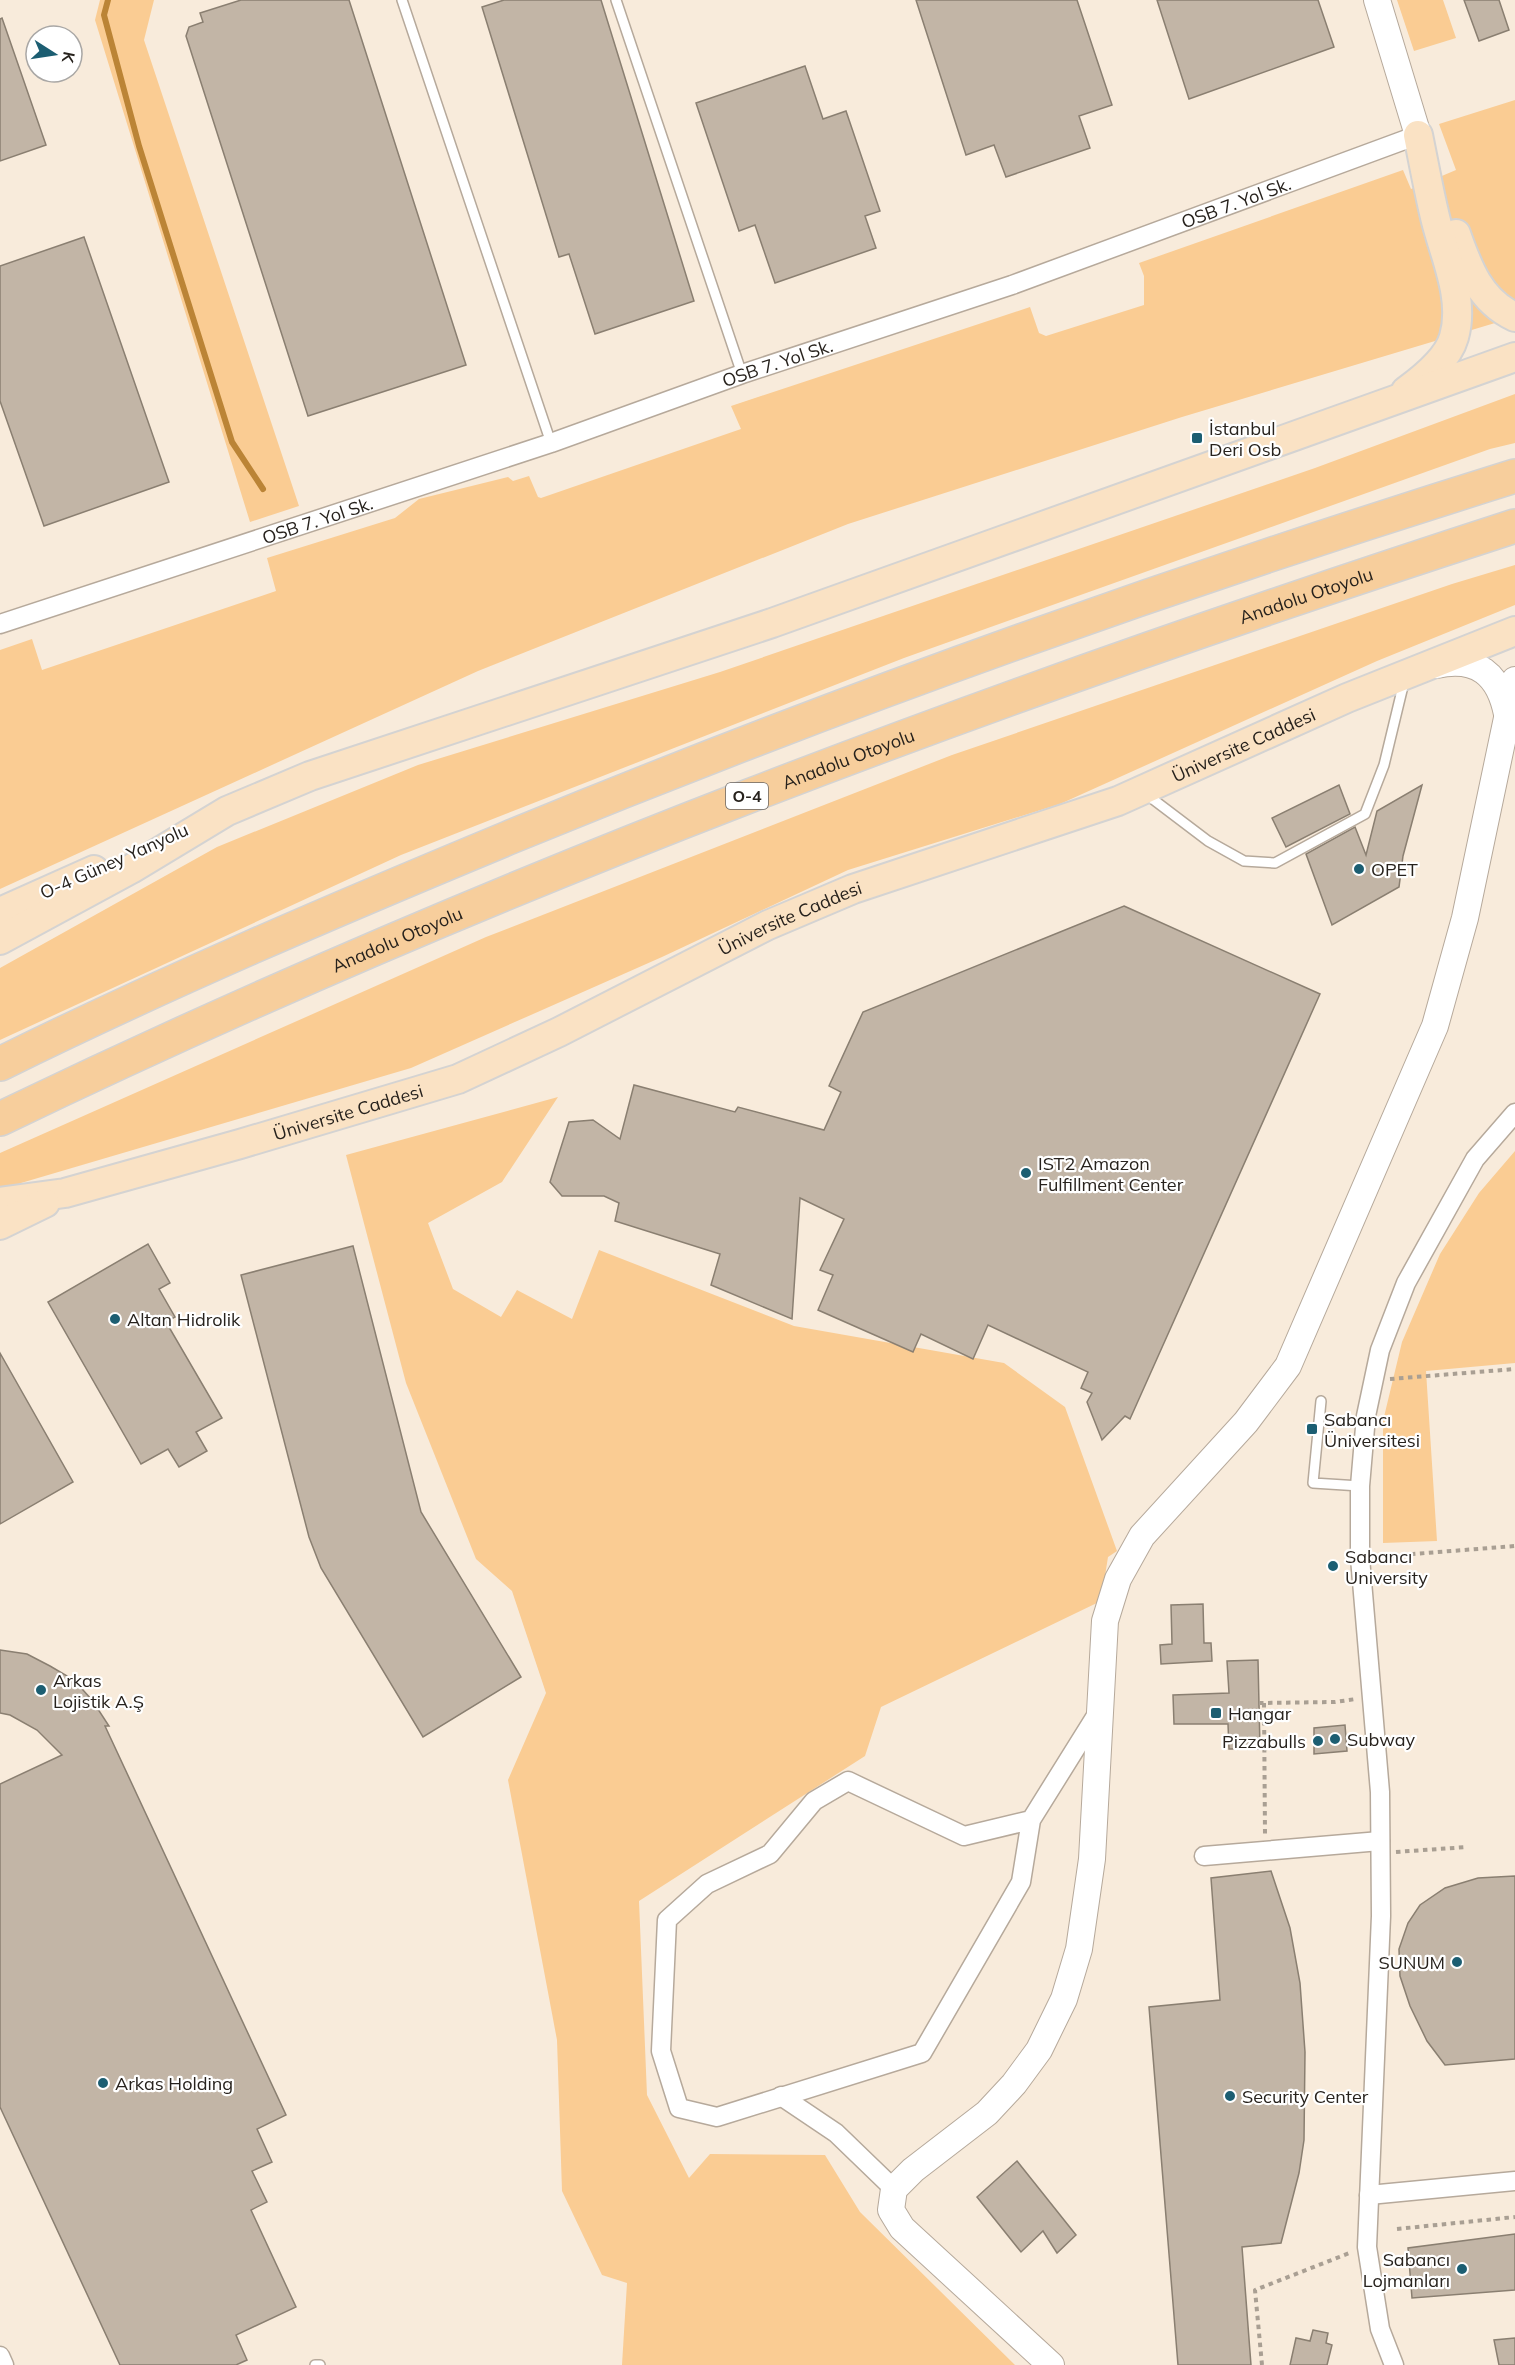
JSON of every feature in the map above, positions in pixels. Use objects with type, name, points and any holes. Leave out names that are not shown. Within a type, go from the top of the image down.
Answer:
[{"type":"highway","points":[[0,1064],[200,969],[365,897],[684,766],[1036,634],[1339,531],[1515,476]]},
{"type":"highway","name":"Anadolu Otoyolu","points":[[0,1119],[221,1016],[363,954],[738,800],[1060,679],[1515,526]]},
{"type":"main road","points":[[1418,135],[1476,284],[1503,312],[1515,317]]},
{"type":"main road","points":[[1389,404],[1444,356],[1454,339],[1458,322],[1458,305],[1435,218],[1418,135]]},
{"type":"main road","points":[[0,940],[131,869],[227,811],[310,776],[772,623],[1515,357]]},
{"type":"main road","name":"Üniversite Caddesi","points":[[65,1193],[458,1079],[559,1032],[768,925],[852,889],[1057,822],[1142,790],[1347,698],[1515,631]]},
{"type":"main road","name":"O-4 Güney Yanyolu","points":[[0,912],[227,811]]},
{"type":"main road","points":[[0,1202],[65,1193]]},
{"type":"main road","points":[[0,1225],[65,1193]]},
{"type":"street","points":[[1377,0],[1418,135]]},
{"type":"street","name":"OSB 7. Yol Sk.","points":[[0,624],[551,443],[741,374],[1012,285],[1418,135]]},
{"type":"street","points":[[1414,672],[1451,662],[1472,665],[1491,676],[1503,695],[1508,718]]},
{"type":"street","points":[[1051,2365],[902,2228],[891,2210],[894,2189],[913,2170],[987,2113],[1014,2084],[1039,2050],[1064,1999],[1079,1949],[1092,1859],[1105,1621],[1118,1579],[1142,1536],[1246,1422],[1288,1366],[1435,1026],[1465,918],[1515,680]]},
{"type":"street","points":[[1394,2365],[1380,2329],[1367,2247],[1382,1916],[1380,1792],[1360,1558],[1360,1486],[1366,1416],[1380,1350],[1406,1283],[1475,1159],[1515,1113]]},
{"type":"street","points":[[1031,1820],[964,1836],[848,1781],[814,1801],[770,1854],[707,1884],[667,1920],[661,2051],[679,2108],[717,2117],[922,2053],[1021,1882],[1031,1820],[1100,1709]]},
{"type":"street","points":[[1204,1856],[1265,1851],[1380,1847]]},
{"type":"street","points":[[781,2096],[836,2133],[894,2189]]},
{"type":"street","points":[[1369,2195],[1515,2181]]},
{"type":"street","points":[[0,2356],[4,2365]]},
{"type":"lane","points":[[402,0],[551,443]]},
{"type":"lane","points":[[616,0],[741,374]]},
{"type":"lane","points":[[1142,790],[1209,841],[1244,861],[1275,863],[1365,814],[1384,765],[1414,672]]},
{"type":"lane","points":[[1321,1401],[1313,1483],[1360,1486]]},
{"type":"path","points":[[1374,1380],[1515,1369]]},
{"type":"path","points":[[1360,1558],[1515,1546]]},
{"type":"path","points":[[1265,1851],[1262,1703],[1335,1702]]},
{"type":"path","points":[[1380,1847],[1467,1847]]},
{"type":"path","points":[[1397,2229],[1515,2217]]},
{"type":"path","points":[[1262,2365],[1256,2290],[1367,2247]]},
{"type":"shaded area","points":[[100,0],[154,0],[144,40],[299,506],[250,522],[95,20]]},
{"type":"shaded area","points":[[1397,0],[1443,0],[1456,38],[1414,51]]},
{"type":"shaded area","points":[[1515,100],[1515,317],[1182,417],[848,524],[478,671],[0,889],[0,650],[32,639],[42,670],[276,591],[267,558],[395,518],[419,499],[508,477],[513,481],[529,476],[538,497],[541,498],[741,429],[731,406],[1030,307],[1039,333],[1046,336],[1144,305],[1144,276],[1139,263],[1403,170],[1411,189],[1456,170],[1439,124]]},
{"type":"shaded area","points":[[1515,394],[1515,443],[1490,449],[904,658],[401,855],[0,1040],[0,968],[217,847],[418,765],[720,672],[1315,468]]},
{"type":"shaded area","points":[[1515,565],[1515,605],[1377,661],[1060,804],[848,870],[662,957],[411,1068],[21,1183],[0,1193],[0,1153],[486,937],[952,755],[1452,584]]},
{"type":"shaded area","points":[[558,1097],[502,1182],[428,1223],[453,1289],[501,1317],[517,1290],[572,1319],[599,1250],[794,1326],[1004,1363],[1065,1407],[1117,1551],[1108,1557],[1101,1601],[881,1707],[865,1756],[639,1901],[647,2095],[689,2178],[710,2154],[825,2155],[860,2212],[1015,2365],[622,2365],[627,2283],[602,2275],[562,2191],[557,2040],[508,1780],[546,1693],[512,1591],[476,1559],[406,1383],[346,1155]]},
{"type":"shaded area","points":[[1515,1151],[1515,1363],[1426,1371],[1437,1541],[1383,1543],[1383,1421],[1402,1342],[1440,1254],[1479,1193]]},
{"type":"building","points":[[241,0],[349,0],[466,365],[308,416],[186,36],[189,27],[203,22],[200,13]]},
{"type":"building","points":[[504,0],[601,0],[694,301],[595,334],[569,254],[559,257],[482,7]]},
{"type":"building","points":[[916,0],[1077,0],[1112,105],[1079,116],[1090,148],[1006,177],[994,145],[966,155]]},
{"type":"building","points":[[1157,0],[1318,0],[1334,47],[1189,99]]},
{"type":"building","points":[[1464,0],[1499,0],[1509,30],[1479,41]]},
{"type":"building","points":[[2,18],[46,145],[0,161],[0,19]]},
{"type":"building","points":[[805,66],[823,119],[846,111],[880,211],[865,216],[876,248],[775,283],[755,225],[739,231],[696,103]]},
{"type":"building","points":[[84,237],[169,482],[44,526],[0,401],[0,266]]},
{"type":"building","points":[[1339,785],[1350,814],[1286,847],[1272,818]]},
{"type":"building","points":[[1422,785],[1403,856],[1399,887],[1332,925],[1306,854],[1355,827],[1366,855],[1377,811]]},
{"type":"building","name":"IST2 Amazon Fulfillment Center","points":[[1124,906],[1320,994],[1130,1419],[1125,1416],[1102,1440],[1087,1402],[1092,1393],[1081,1388],[1088,1372],[988,1325],[973,1359],[921,1334],[913,1352],[818,1310],[833,1275],[820,1270],[844,1219],[800,1198],[792,1319],[711,1285],[720,1254],[615,1221],[619,1203],[604,1196],[562,1196],[550,1182],[569,1122],[593,1120],[620,1139],[634,1085],[735,1112],[738,1107],[824,1130],[841,1092],[829,1086],[863,1012]]},
{"type":"building","points":[[148,1244],[170,1283],[159,1289],[175,1317],[166,1322],[222,1418],[196,1432],[207,1451],[179,1467],[168,1449],[141,1464],[48,1302]]},
{"type":"building","points":[[353,1246],[421,1512],[521,1677],[423,1737],[321,1568],[309,1537],[241,1275]]},
{"type":"building","points":[[0,1353],[73,1482],[0,1524]]},
{"type":"building","points":[[1203,1604],[1204,1643],[1211,1643],[1212,1661],[1161,1664],[1160,1645],[1172,1644],[1171,1605]]},
{"type":"building","points":[[0,1650],[27,1654],[74,1680],[92,1700],[109,1726],[105,1726],[286,2115],[257,2129],[272,2162],[252,2171],[267,2202],[251,2210],[296,2307],[236,2335],[247,2360],[236,2365],[120,2365],[0,2107],[0,1784],[62,1755],[37,1730],[10,1715],[0,1713]]},
{"type":"building","name":"Hangar","points":[[1258,1660],[1260,1749],[1229,1749],[1228,1724],[1174,1724],[1173,1695],[1229,1693],[1227,1661]]},
{"type":"building","name":"Subway","points":[[1345,1725],[1347,1751],[1314,1754],[1314,1728]]},
{"type":"building","name":"Security Center","points":[[1271,1871],[1290,1928],[1300,1983],[1305,2052],[1304,2140],[1299,2173],[1281,2243],[1242,2247],[1251,2365],[1178,2365],[1149,2007],[1220,2000],[1211,1878]]},
{"type":"building","name":"SUNUM","points":[[1515,1876],[1515,2059],[1445,2065],[1427,2041],[1410,2006],[1400,1976],[1399,1949],[1408,1923],[1420,1905],[1445,1888],[1478,1878]]},
{"type":"building","points":[[1017,2161],[1076,2235],[1057,2253],[1043,2231],[1021,2252],[977,2197]]},
{"type":"building","name":"Sabancı Lojmanları","points":[[1515,2234],[1515,2290],[1412,2298],[1408,2248]]},
{"type":"building","points":[[1313,2330],[1328,2333],[1326,2343],[1332,2345],[1327,2365],[1290,2365],[1296,2338],[1310,2341]]},
{"type":"building","points":[[1515,2338],[1515,2365],[1499,2365],[1494,2340]]},
{"type":"waterway","points":[[108,0],[104,15],[139,146],[232,442],[263,489]]},
{"type":"place","name":"İstanbul Deri Osb","points":[[1197,438]]},
{"type":"place","name":"OPET","points":[[1359,869]]},
{"type":"place","name":"IST2 Amazon Fulfillment Center","points":[[1026,1173]]},
{"type":"place","name":"Altan Hidrolik","points":[[115,1319]]},
{"type":"place","name":"Sabancı Üniversitesi","points":[[1312,1429]]},
{"type":"place","name":"Sabancı University","points":[[1333,1566]]},
{"type":"place","name":"Arkas Lojistik A.Ş","points":[[41,1690]]},
{"type":"place","name":"Hangar","points":[[1216,1713]]},
{"type":"place","name":"Subway","points":[[1335,1739]]},
{"type":"place","name":"Pizzabulls","points":[[1318,1741]]},
{"type":"place","name":"SUNUM","points":[[1457,1962]]},
{"type":"place","name":"Arkas Holding","points":[[103,2083]]},
{"type":"place","name":"Security Center","points":[[1230,2096]]},
{"type":"place","name":"Sabancı Lojmanları","points":[[1462,2269]]}]
